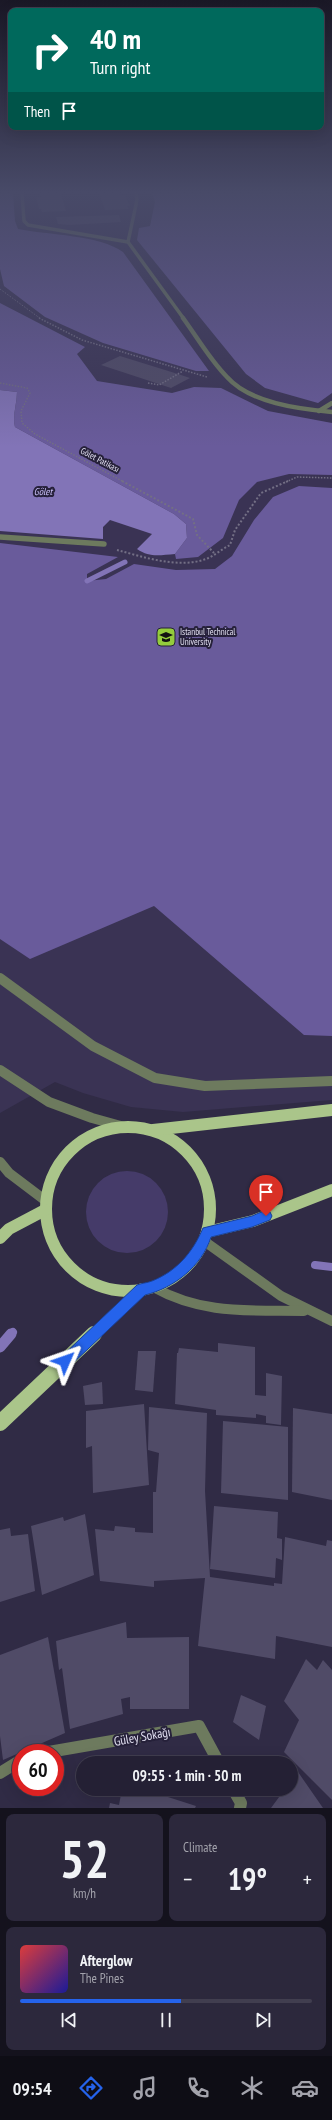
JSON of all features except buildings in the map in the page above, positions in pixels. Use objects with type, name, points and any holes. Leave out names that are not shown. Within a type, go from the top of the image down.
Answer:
[{"type":"main road","points":[[150,1130],[168,1137],[183,1147],[196,1160],[205,1176],[210,1194],[211,1213],[206,1236],[192,1260],[174,1276],[147,1288],[121,1291],[100,1286],[82,1278],[66,1264],[55,1248],[48,1229],[46,1206],[53,1178],[65,1158],[84,1142],[104,1132],[128,1128],[150,1130],[332,1110]]},
{"type":"main road","points":[[206,1236],[252,1221],[332,1190]]},
{"type":"main road","points":[[0,1238],[9,1228],[46,1206]]},
{"type":"main road","points":[[0,1423],[147,1288]]},
{"type":"street","points":[[154,277],[227,378],[252,396],[285,405],[332,412]]},
{"type":"street","points":[[319,411],[332,403]]},
{"type":"street","points":[[0,537],[104,544]]},
{"type":"street","points":[[0,978],[93,1046],[155,1078],[205,1086],[332,1081]]},
{"type":"street","points":[[0,1070],[49,1102],[92,1118],[128,1128]]},
{"type":"street","points":[[0,1162],[46,1206]]},
{"type":"street","points":[[206,1236],[253,1279],[304,1310],[332,1321]]},
{"type":"street","points":[[147,1288],[192,1304],[228,1309],[304,1310]]},
{"type":"street","name":"Güley Sokağı","points":[[64,1749],[199,1726],[215,1756]]},
{"type":"street","points":[[0,1773],[12,1766]]},
{"type":"street","points":[[237,1796],[241,1803],[240,1808]]},
{"type":"path","points":[[0,289],[37,317],[82,340],[200,376],[227,378]]},
{"type":"path","points":[[148,383],[159,385],[184,371]]},
{"type":"path","name":"Gölet Patikası","points":[[0,383],[27,388],[30,393],[21,411],[22,423],[35,434],[193,518],[197,535],[214,553]]},
{"type":"path","points":[[104,544],[146,558],[184,563],[206,559],[230,544],[235,530],[261,493],[296,477],[332,478]]},
{"type":"shaded area","name":"Istanbul Technical University","points":[[0,277],[332,277],[332,1100],[183,1112],[131,1107],[83,1093],[55,1082],[0,1113]]},
{"type":"shaded area","points":[[2,277],[141,277],[209,371],[196,371],[103,343],[45,317],[4,286]]},
{"type":"shaded area","points":[[167,277],[332,277],[332,393],[318,403],[265,388],[246,374]]},
{"type":"shaded area","points":[[0,303],[85,347],[77,354],[97,381],[172,393],[194,387],[221,388],[268,411],[332,423],[332,475],[289,474],[257,482],[239,500],[223,538],[198,557],[176,559],[175,554],[187,538],[186,524],[174,514],[15,427],[14,419],[17,392],[0,390]]},
{"type":"shaded area","points":[[299,486],[332,488],[332,1036],[304,1035],[154,906],[30,959],[0,939],[0,543],[118,557],[87,574],[87,581],[106,579],[134,564],[176,570],[215,569],[232,556],[254,520],[273,497]]},
{"type":"shaded area","points":[[127,1171],[143,1174],[156,1183],[165,1196],[168,1212],[165,1228],[156,1241],[143,1250],[127,1253],[111,1250],[98,1241],[89,1228],[86,1212],[89,1196],[98,1183],[111,1174]]},
{"type":"water","name":"Gölet","points":[[0,390],[17,392],[14,419],[15,427],[174,514],[186,524],[187,538],[175,554],[151,555],[142,552],[137,549],[152,534],[110,520],[103,527],[103,539],[0,531]]},
{"type":"waterway","points":[[87,581],[125,562]]},
{"type":"waterway","points":[[315,1265],[332,1267]]},
{"type":"waterway","points":[[0,1347],[11,1334]]},
{"type":"place","name":"Istanbul Technical University","points":[[166,637]]},
{"type":"route","points":[[65,1361],[142,1289],[153,1287],[174,1276],[192,1260],[204,1241],[207,1232],[266,1216]]}]
